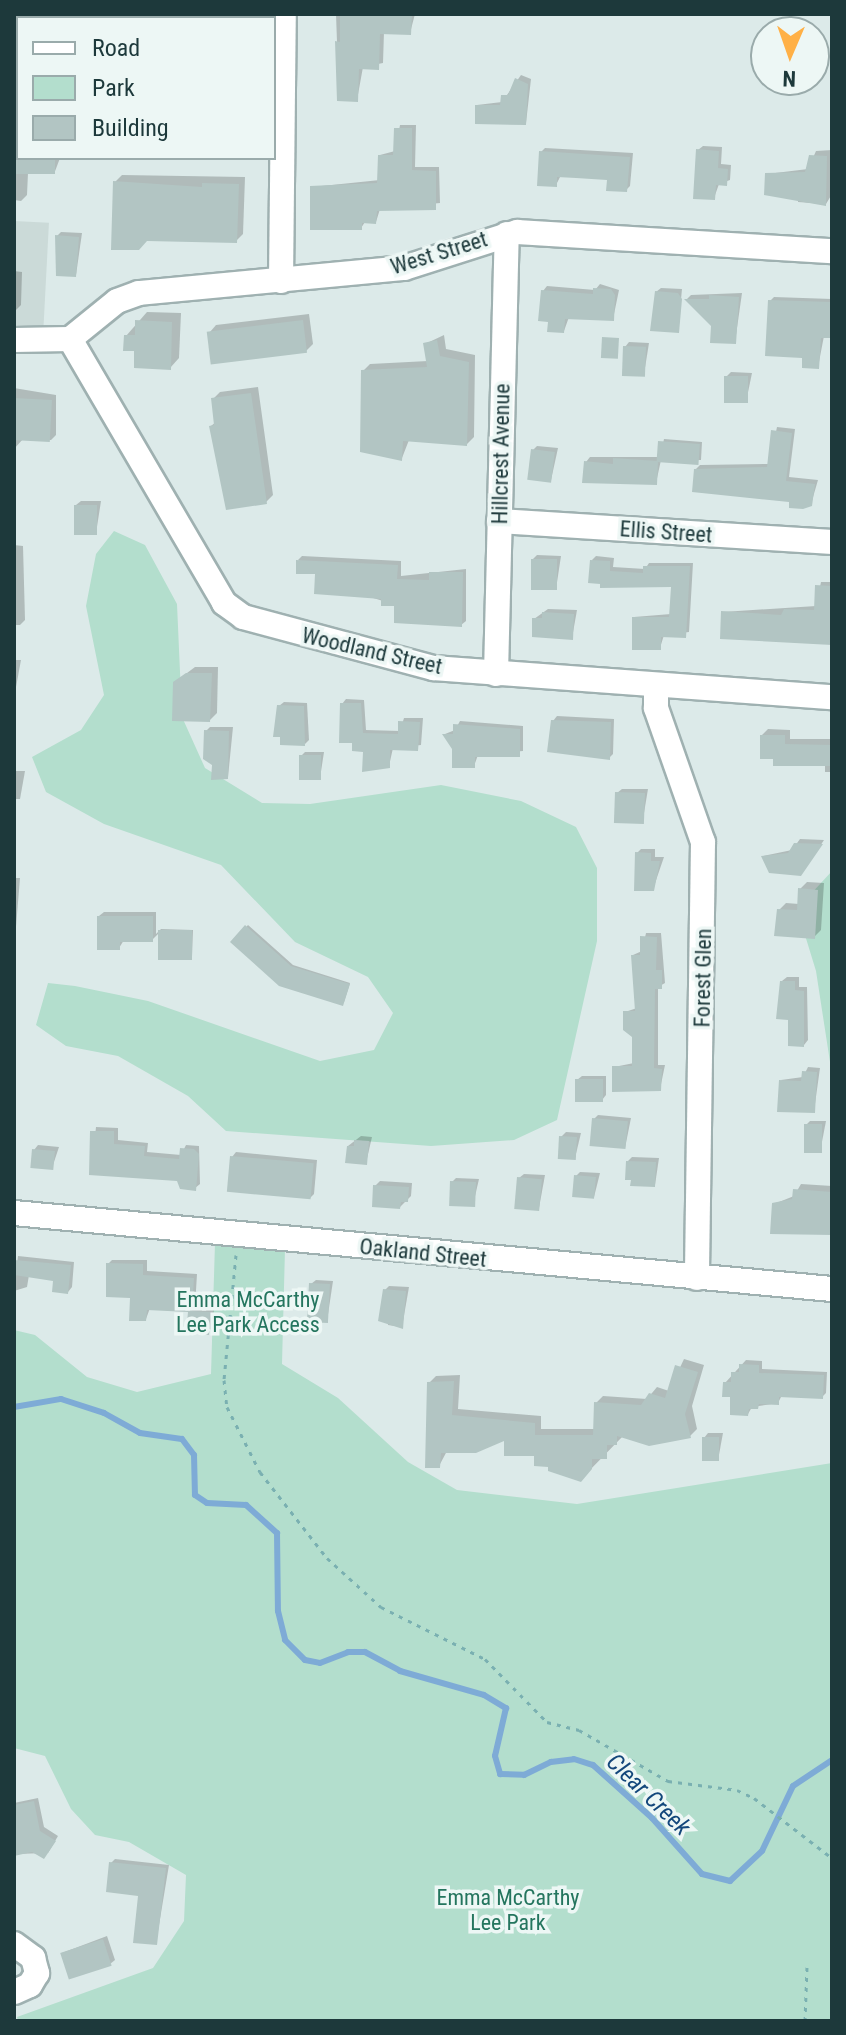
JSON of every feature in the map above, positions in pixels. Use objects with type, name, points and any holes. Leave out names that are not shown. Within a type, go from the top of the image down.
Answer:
[{"type":"street","points":[[281,281],[284,14]]},
{"type":"street","name":"West Street","points":[[70,339],[126,296],[404,268],[507,234],[832,251]]},
{"type":"street","name":"Hillcrest Avenue","points":[[496,674],[507,234]]},
{"type":"street","points":[[14,340],[70,339]]},
{"type":"street","name":"Woodland Street","points":[[70,339],[232,610],[392,660],[496,674],[832,697]]},
{"type":"street","name":"Ellis Street","points":[[499,521],[832,542]]},
{"type":"street","name":"Forest Glen","points":[[656,686],[656,708],[664,737],[694,806],[703,842],[697,1278]]},
{"type":"street","name":"Oakland Street","points":[[14,1213],[832,1289]]},
{"type":"street","points":[[14,1944],[33,1958],[37,1973],[30,1985],[14,1992]]},
{"type":"path","points":[[237,1251],[224,1380],[227,1407],[260,1472],[327,1558],[381,1607],[485,1659],[547,1722],[579,1730],[668,1781],[737,1790],[771,1808],[832,1858]]},
{"type":"path","points":[[805,2021],[807,1967]]},
{"type":"shaded area","points":[[14,221],[49,223],[43,330],[14,328]]},
{"type":"green space","points":[[114,531],[145,545],[177,604],[182,717],[205,768],[262,803],[310,804],[441,785],[521,801],[576,827],[597,868],[597,941],[557,1120],[514,1140],[431,1146],[226,1131],[188,1096],[118,1056],[66,1046],[36,1025],[48,983],[75,986],[148,1001],[320,1061],[374,1050],[393,1013],[368,977],[295,942],[221,865],[104,824],[46,792],[32,757],[81,730],[104,695],[86,606],[96,554]]},
{"type":"green space","points":[[832,871],[832,1075],[816,971],[797,909]]},
{"type":"green space","points":[[215,1243],[285,1249],[282,1364],[338,1398],[408,1462],[457,1490],[577,1504],[832,1463],[832,2021],[18,2021],[17,2017],[153,1968],[184,1921],[186,1875],[129,1842],[95,1835],[71,1809],[45,1756],[14,1748],[14,1330],[35,1335],[87,1377],[137,1392],[211,1374]]},
{"type":"building","points":[[340,14],[412,14],[411,35],[380,34],[379,70],[359,69],[358,102],[337,101],[335,41],[340,42]]},
{"type":"building","points":[[515,78],[528,84],[526,125],[475,124],[475,105],[500,105],[501,95],[508,95]]},
{"type":"building","points":[[394,128],[412,128],[412,170],[436,171],[436,210],[377,211],[376,224],[362,223],[362,230],[310,230],[310,186],[377,183],[378,155],[393,155]]},
{"type":"building","points":[[696,149],[719,151],[718,168],[728,169],[727,186],[716,185],[715,200],[693,199]]},
{"type":"building","points":[[539,151],[630,157],[627,192],[606,191],[607,180],[557,177],[557,187],[537,186]]},
{"type":"building","points":[[809,155],[827,156],[826,206],[764,195],[765,173],[805,172]]},
{"type":"building","points":[[14,158],[55,160],[55,174],[14,174]]},
{"type":"building","points":[[113,181],[202,187],[202,183],[239,184],[237,243],[147,241],[139,250],[111,250]]},
{"type":"building","points":[[55,235],[79,237],[76,277],[56,276]]},
{"type":"building","points":[[593,288],[611,289],[615,295],[614,321],[565,319],[564,333],[547,332],[548,322],[538,321],[541,290],[593,294]]},
{"type":"building","points":[[655,291],[678,293],[682,299],[679,333],[650,331]]},
{"type":"building","points":[[709,295],[739,297],[736,344],[710,343],[711,326],[684,299],[709,299]]},
{"type":"building","points":[[768,300],[832,302],[832,338],[821,338],[819,369],[802,368],[802,358],[765,356]]},
{"type":"building","points":[[135,320],[172,322],[171,370],[134,368],[134,351],[123,351],[124,335],[135,335]]},
{"type":"building","points":[[303,320],[307,353],[211,365],[207,332]]},
{"type":"building","points":[[602,337],[619,338],[618,359],[601,358]]},
{"type":"building","points":[[437,340],[440,356],[469,362],[467,446],[403,441],[402,461],[360,452],[361,370],[427,367],[423,343]]},
{"type":"building","points":[[623,346],[646,347],[645,377],[622,376]]},
{"type":"building","points":[[724,376],[748,376],[748,403],[724,403]]},
{"type":"building","points":[[251,393],[267,504],[226,510],[209,426],[214,425],[211,398]]},
{"type":"building","points":[[14,398],[52,400],[50,442],[14,440]]},
{"type":"building","points":[[771,430],[792,433],[786,481],[815,484],[812,506],[789,508],[789,502],[692,492],[694,469],[767,467]]},
{"type":"building","points":[[658,441],[700,444],[698,465],[657,462]]},
{"type":"building","points":[[531,449],[555,452],[551,483],[527,480]]},
{"type":"building","points":[[613,458],[658,461],[657,485],[582,483],[584,461],[613,464]]},
{"type":"building","points":[[74,505],[97,505],[97,535],[74,535]]},
{"type":"building","points":[[531,559],[557,559],[557,590],[531,590]]},
{"type":"building","points":[[296,560],[398,565],[397,579],[429,580],[429,572],[463,572],[462,627],[394,623],[394,606],[381,606],[381,599],[314,594],[315,574],[296,574]]},
{"type":"building","points":[[590,560],[610,561],[610,571],[643,573],[643,566],[690,566],[686,638],[661,637],[661,650],[632,650],[632,617],[669,617],[671,587],[600,588],[600,584],[588,583]]},
{"type":"building","points":[[815,585],[832,586],[832,645],[720,639],[721,611],[781,615],[784,609],[814,610]]},
{"type":"building","points":[[542,612],[574,614],[573,640],[532,637],[532,618],[542,618]]},
{"type":"building","points":[[186,673],[212,673],[210,722],[172,721],[173,682]]},
{"type":"building","points":[[340,703],[361,703],[363,733],[398,734],[398,721],[420,722],[418,751],[390,750],[390,768],[362,772],[363,752],[352,751],[352,743],[339,743]]},
{"type":"building","points":[[277,705],[304,706],[305,746],[280,745],[280,737],[273,737]]},
{"type":"building","points":[[551,720],[611,722],[610,760],[547,752]]},
{"type":"building","points":[[453,724],[520,729],[520,757],[475,757],[475,768],[452,768],[452,749],[442,734],[453,734]]},
{"type":"building","points":[[204,730],[229,731],[228,779],[211,780],[212,765],[203,759]]},
{"type":"building","points":[[760,735],[785,735],[785,744],[832,745],[832,766],[773,766],[773,759],[760,759]]},
{"type":"building","points":[[299,755],[321,755],[321,780],[299,780]]},
{"type":"building","points":[[615,792],[645,793],[644,824],[614,823]]},
{"type":"building","points":[[794,843],[823,844],[801,876],[769,873],[761,856],[788,853]]},
{"type":"building","points":[[635,852],[651,853],[651,861],[660,861],[654,891],[634,891]]},
{"type":"building","points":[[798,888],[818,890],[815,939],[774,936],[777,909],[797,910]]},
{"type":"building","points":[[97,916],[153,916],[153,942],[120,942],[120,950],[97,950]]},
{"type":"building","points":[[245,925],[291,966],[350,984],[343,1006],[279,986],[230,942]]},
{"type":"building","points":[[158,930],[192,930],[192,960],[158,960]]},
{"type":"building","points":[[640,936],[657,937],[656,970],[662,970],[662,989],[655,989],[654,1068],[662,1069],[661,1091],[612,1092],[612,1066],[632,1066],[632,1037],[623,1030],[623,1011],[635,1011],[631,955],[640,955]]},
{"type":"building","points":[[780,981],[795,981],[795,990],[804,991],[804,1047],[788,1046],[788,1020],[776,1019]]},
{"type":"building","points":[[802,1071],[817,1072],[815,1113],[777,1112],[779,1080],[801,1081]]},
{"type":"building","points":[[575,1079],[603,1079],[603,1102],[575,1102]]},
{"type":"building","points":[[592,1118],[628,1121],[625,1149],[590,1146]]},
{"type":"building","points":[[804,1124],[822,1124],[822,1153],[804,1153]]},
{"type":"building","points":[[90,1131],[114,1131],[114,1144],[145,1146],[144,1156],[179,1159],[180,1148],[194,1149],[199,1154],[196,1191],[180,1189],[177,1181],[89,1175]]},
{"type":"building","points":[[559,1136],[577,1137],[576,1160],[558,1159]]},
{"type":"building","points":[[354,1140],[369,1141],[367,1165],[345,1163],[347,1146],[354,1146]]},
{"type":"building","points":[[32,1149],[55,1151],[53,1170],[30,1168]]},
{"type":"building","points":[[230,1156],[314,1163],[311,1199],[227,1192]]},
{"type":"building","points":[[626,1161],[656,1162],[655,1187],[630,1186],[631,1180],[625,1180]]},
{"type":"building","points":[[574,1175],[596,1177],[594,1199],[572,1197]]},
{"type":"building","points":[[517,1177],[542,1179],[539,1211],[514,1209]]},
{"type":"building","points":[[450,1181],[476,1182],[475,1207],[449,1206]]},
{"type":"building","points":[[373,1185],[409,1187],[408,1202],[401,1202],[400,1209],[372,1207]]},
{"type":"building","points":[[793,1189],[832,1192],[832,1235],[770,1234],[772,1203],[792,1199]]},
{"type":"building","points":[[14,1260],[71,1265],[68,1294],[52,1292],[53,1281],[14,1275]]},
{"type":"building","points":[[106,1263],[143,1264],[143,1275],[194,1278],[192,1311],[210,1312],[209,1335],[186,1333],[188,1312],[147,1310],[146,1321],[129,1321],[130,1298],[106,1297]]},
{"type":"building","points":[[309,1283],[330,1284],[328,1323],[307,1322]]},
{"type":"building","points":[[383,1289],[406,1291],[403,1329],[378,1321]]},
{"type":"building","points":[[739,1364],[759,1365],[759,1373],[824,1375],[823,1399],[779,1397],[779,1405],[759,1404],[758,1409],[749,1409],[748,1416],[730,1415],[730,1397],[722,1397],[723,1382],[731,1382],[731,1372],[739,1372]]},
{"type":"building","points":[[675,1365],[698,1372],[685,1414],[691,1438],[649,1446],[617,1436],[617,1445],[607,1445],[607,1459],[592,1459],[592,1469],[581,1482],[548,1471],[548,1467],[534,1466],[534,1456],[504,1456],[504,1441],[476,1453],[441,1453],[440,1468],[425,1468],[427,1382],[454,1381],[452,1415],[535,1423],[535,1435],[593,1435],[594,1402],[641,1405],[649,1393],[665,1398]]},
{"type":"building","points":[[702,1437],[719,1437],[719,1461],[702,1461]]},
{"type":"building","points":[[34,1801],[40,1831],[56,1841],[44,1859],[32,1852],[14,1856],[14,1805]]},
{"type":"building","points":[[109,1862],[166,1868],[157,1945],[133,1943],[138,1896],[106,1892]]},
{"type":"building","points":[[103,1939],[112,1966],[69,1980],[60,1953]]},
{"type":"waterway","name":"Clear Creek","points":[[14,1407],[61,1399],[104,1413],[140,1433],[182,1439],[194,1455],[195,1495],[207,1503],[246,1505],[277,1533],[278,1611],[285,1640],[305,1660],[320,1663],[348,1652],[365,1652],[400,1671],[484,1695],[506,1708],[495,1756],[500,1774],[524,1775],[551,1762],[574,1759],[593,1765],[652,1818],[702,1874],[730,1881],[762,1851],[793,1786],[832,1760]]},
{"type":"park label","name":"Emma McCarthy Lee Park Access","points":[[248,1312]]},
{"type":"park label","name":"Emma McCarthy Lee Park","points":[[508,1910]]}]
